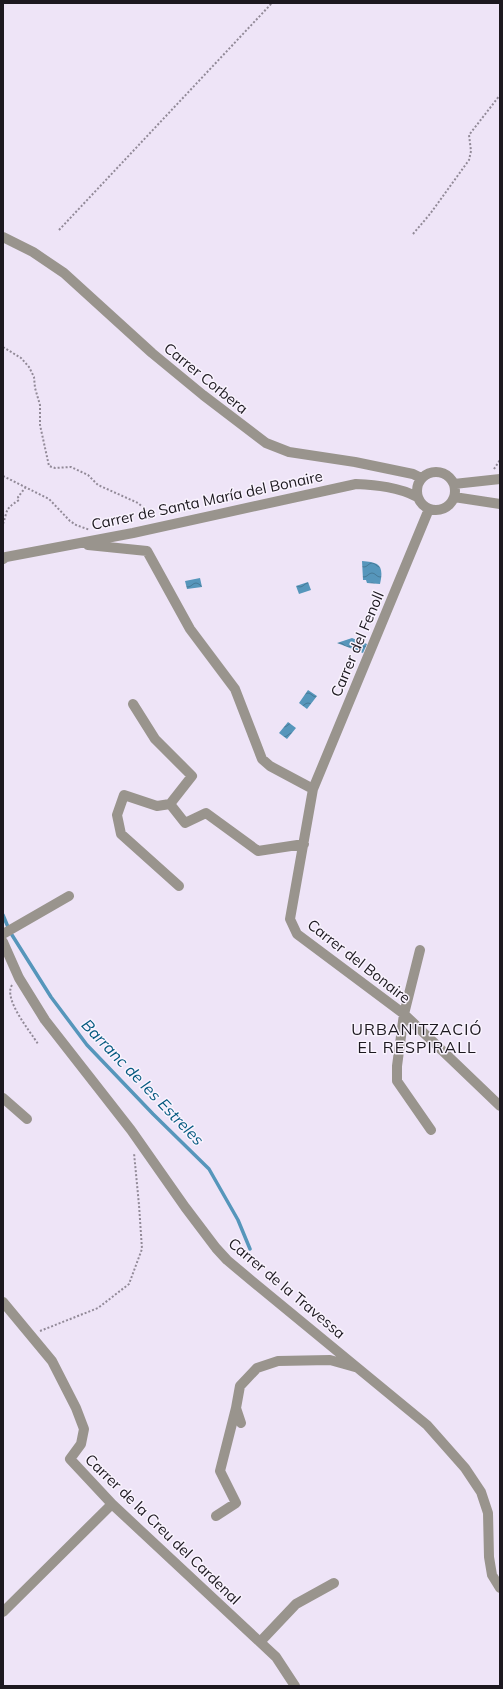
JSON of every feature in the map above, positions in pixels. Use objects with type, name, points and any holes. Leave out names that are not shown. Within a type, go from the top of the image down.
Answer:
[{"type":"street","name":"Carrer Corbera","points":[[3,237],[33,252],[64,273],[152,353],[209,400],[266,443],[289,452],[355,462],[413,474],[421,478]]},
{"type":"street","points":[[438,472],[449,477],[454,484],[454,497],[447,507],[441,510],[429,510],[424,507],[417,497],[416,490],[421,478],[426,474],[438,472]]},
{"type":"street","points":[[454,484],[500,479]]},
{"type":"street","name":"Carrer de Santa María del Bonaire","points":[[3,559],[6,557],[75,543],[156,528],[356,484],[407,491],[417,497]]},
{"type":"street","points":[[454,497],[500,504]]},
{"type":"street","name":"Carrer del Fenoll","points":[[313,789],[429,510]]},
{"type":"street","points":[[75,543],[147,551],[190,629],[234,689],[262,759],[270,766],[313,789]]},
{"type":"street","points":[[133,704],[155,739],[192,776],[170,804],[157,806],[124,795],[117,815],[121,834],[179,886]]},
{"type":"street","name":"Carrer del Bonaire","points":[[313,789],[290,919],[297,934],[404,1014],[500,1106]]},
{"type":"street","points":[[170,804],[185,823],[206,813],[258,851],[304,844]]},
{"type":"street","points":[[3,934],[69,896]]},
{"type":"street","name":"Carrer de la Travessa","points":[[3,942],[19,978],[45,1020],[131,1130],[216,1248],[227,1260],[252,1281],[427,1424],[465,1468],[481,1492],[488,1513],[489,1557],[492,1575],[500,1588]]},
{"type":"street","points":[[420,950],[404,1014],[397,1066],[397,1081],[431,1130]]},
{"type":"street","points":[[3,1098],[27,1119]]},
{"type":"street","name":"Carrer de la Creu del Cardenal","points":[[3,1302],[52,1361],[76,1408],[84,1429],[81,1444],[70,1459],[112,1504],[276,1657],[296,1686]]},
{"type":"street","points":[[216,1516],[236,1503],[220,1471],[240,1386],[257,1368],[278,1361],[330,1360],[359,1368]]},
{"type":"street","points":[[236,1408],[241,1423]]},
{"type":"street","points":[[3,1612],[112,1504]]},
{"type":"street","points":[[260,1642],[296,1604],[334,1584]]},
{"type":"path","points":[[59,230],[272,3]]},
{"type":"path","points":[[413,234],[430,214],[469,160],[471,151],[468,135],[500,95]]},
{"type":"path","points":[[3,347],[21,358],[34,377],[35,388],[40,405],[40,425],[49,466],[55,468],[71,467],[88,475],[98,485],[138,503],[144,508],[156,528]]},
{"type":"path","points":[[3,476],[49,500],[76,526],[90,530],[102,539]]},
{"type":"path","points":[[3,524],[7,510],[11,504],[19,500],[18,497],[25,488]]},
{"type":"path","points":[[19,978],[17,977],[10,988],[11,1003],[38,1044]]},
{"type":"path","points":[[30,1335],[98,1308],[129,1284],[142,1249],[134,1153]]},
{"type":"water","points":[[362,561],[373,562],[379,566],[381,569],[380,584],[367,583],[366,580],[363,580]]},
{"type":"water","points":[[200,578],[202,587],[187,589],[185,581]]},
{"type":"water","points":[[308,582],[311,590],[299,594],[296,586]]},
{"type":"water","points":[[352,638],[367,644],[363,653],[337,643]]},
{"type":"water","points":[[308,690],[317,696],[307,709],[299,703]]},
{"type":"water","points":[[288,722],[296,728],[287,739],[279,733]]},
{"type":"waterway","name":"Barranc de les Estreles","points":[[3,915],[8,927]]},
{"type":"waterway","name":"Barranc de les Estreles","points":[[12,935],[51,997],[87,1045],[153,1114],[209,1169],[238,1220],[250,1249]]},
{"type":"district","name":"URBANITZACIÓ EL RESPIRALL","points":[[417,1038]]}]
